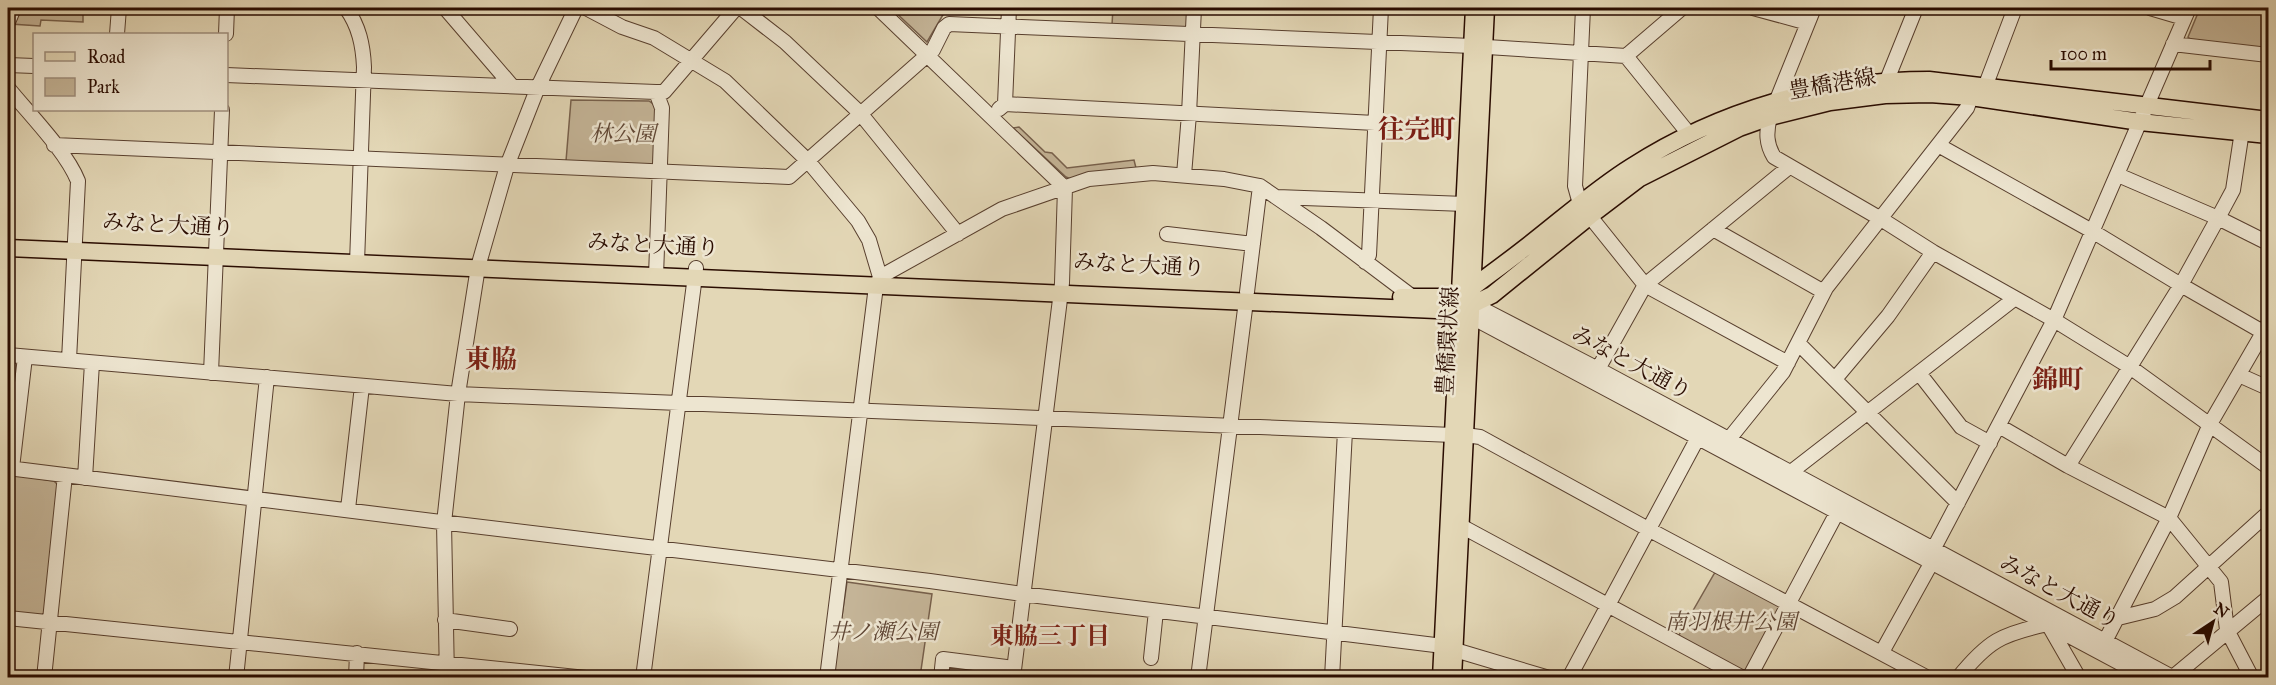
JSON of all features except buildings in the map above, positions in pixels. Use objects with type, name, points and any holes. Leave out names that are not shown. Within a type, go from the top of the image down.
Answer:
[{"type":"main road","name":"豊橋環状線","points":[[1453,678],[1449,648],[1478,46],[1474,8]]},
{"type":"main road","name":"豊橋環状線","points":[[1467,303],[1465,204],[1478,46],[1486,8]]},
{"type":"main road","name":"豊橋港線","points":[[1467,303],[1585,210],[1630,167],[1689,134],[1776,101],[1827,88],[1887,80],[1929,80],[2268,120]]},
{"type":"main road","name":"豊橋港線","points":[[1585,210],[1696,148],[1739,128],[1770,117],[1830,102],[1886,95],[1930,94],[1971,97],[2140,122],[2268,135]]},
{"type":"main road","name":"みなと大通り","points":[[8,239],[75,246],[217,254],[480,262],[878,282],[1467,303]]},
{"type":"main road","name":"みなと大通り","points":[[8,248],[75,246]]},
{"type":"main road","name":"みなと大通り","points":[[1247,296],[1414,298],[1467,303]]},
{"type":"main road","name":"豊橋環状線","points":[[1442,678],[1449,648],[1461,526],[1459,435]]},
{"type":"street","points":[[8,22],[14,8]]},
{"type":"street","points":[[117,33],[118,8]]},
{"type":"street","points":[[226,33],[227,8]]},
{"type":"street","points":[[346,8],[352,16],[361,40],[364,81],[357,259]]},
{"type":"street","points":[[445,8],[512,86]]},
{"type":"street","points":[[446,671],[444,523],[458,394],[480,262],[507,166],[538,87],[576,8]]},
{"type":"street","points":[[586,8],[622,27],[654,39],[692,59],[725,81],[808,161],[858,221],[869,240],[878,282],[827,678]]},
{"type":"street","points":[[228,75],[660,92],[692,59],[735,8]]},
{"type":"street","points":[[741,8],[785,42],[860,113],[957,234]]},
{"type":"street","points":[[878,8],[1065,188],[1061,288],[1013,673],[943,659],[941,678]]},
{"type":"street","points":[[992,117],[1005,104],[1009,8]]},
{"type":"street","points":[[1184,174],[1194,8]]},
{"type":"street","points":[[1365,262],[1369,255],[1381,8]]},
{"type":"street","points":[[1583,8],[1575,186],[1585,210],[1645,285],[1788,363]]},
{"type":"street","points":[[54,145],[789,177],[933,50],[944,28],[949,24],[1380,44],[1478,46],[1626,56],[1682,8]]},
{"type":"street","points":[[1753,8],[1808,23]]},
{"type":"street","points":[[1815,8],[1776,101],[1766,131],[1774,157],[1933,252],[2054,320],[2130,367],[2268,467]]},
{"type":"street","points":[[1887,80],[1916,8]]},
{"type":"street","points":[[1985,87],[2015,8]]},
{"type":"street","points":[[1882,652],[2054,320],[2186,13],[2150,8]]},
{"type":"street","points":[[2173,45],[2268,55]]},
{"type":"street","points":[[1626,56],[1689,134]]},
{"type":"street","points":[[8,65],[33,66]]},
{"type":"street","points":[[8,88],[74,171],[78,181],[69,360]]},
{"type":"street","points":[[657,271],[662,108],[660,92]]},
{"type":"street","points":[[1725,444],[1788,363],[1824,292],[1967,108],[1971,97]]},
{"type":"street","points":[[1005,104],[1375,123]]},
{"type":"street","points":[[211,373],[222,111]]},
{"type":"street","points":[[2068,466],[2181,285],[2233,190],[2242,131]]},
{"type":"street","points":[[1938,145],[2092,231],[2181,285],[2267,331],[2210,424],[2169,518],[2103,646]]},
{"type":"street","points":[[1598,369],[1645,285],[1789,167]]},
{"type":"street","points":[[878,282],[1002,209],[1089,179],[1153,173],[1184,174],[1260,186],[1414,298]]},
{"type":"street","points":[[2118,175],[2218,218],[2268,243]]},
{"type":"street","points":[[1198,678],[1260,186]]},
{"type":"street","points":[[1277,197],[1465,204]]},
{"type":"street","points":[[1713,229],[1824,292]]},
{"type":"street","points":[[1167,234],[1253,243]]},
{"type":"street","points":[[1835,379],[1888,316],[1933,252]]},
{"type":"street","points":[[643,678],[695,273]]},
{"type":"street","points":[[1791,472],[2014,299]]},
{"type":"street","name":"みなと大通り","points":[[1467,303],[1598,369],[1702,431]]},
{"type":"street","name":"みなと大通り","points":[[1467,303],[2103,646],[2148,678]]},
{"type":"street","points":[[1798,343],[1958,503]]},
{"type":"street","points":[[8,355],[458,394],[1480,437],[1928,678]]},
{"type":"street","points":[[25,357],[10,468],[1334,632],[1449,648],[1549,678]]},
{"type":"street","points":[[85,478],[92,363]]},
{"type":"street","points":[[1919,373],[1961,428],[1990,443]]},
{"type":"street","points":[[2239,375],[2268,388]]},
{"type":"street","points":[[236,678],[267,377]]},
{"type":"street","points":[[348,509],[362,386]]},
{"type":"street","points":[[1999,426],[2068,466],[2169,518],[2221,582],[2227,630],[2252,678]]},
{"type":"street","points":[[1332,678],[1345,430]]},
{"type":"street","points":[[1569,678],[1702,431]]},
{"type":"street","name":"みなと大通り","points":[[1725,444],[1791,472],[1841,505]]},
{"type":"street","points":[[44,678],[65,475]]},
{"type":"street","points":[[1749,678],[1841,505]]},
{"type":"street","points":[[2118,618],[2155,609],[2175,597],[2268,513]]},
{"type":"street","points":[[1461,526],[1743,678]]},
{"type":"street","name":"みなと大通り","points":[[1932,554],[2048,624],[2173,677]]},
{"type":"street","points":[[2173,677],[2268,598]]},
{"type":"street","points":[[1151,658],[1156,611]]},
{"type":"street","points":[[8,618],[357,653],[446,671],[586,678]]},
{"type":"street","points":[[445,620],[510,629]]},
{"type":"street","points":[[1958,678],[1976,656],[1997,639],[2021,629],[2048,624],[2079,678]]},
{"type":"street","points":[[356,678],[357,653]]},
{"type":"green space","points":[[20,8],[83,8],[83,22],[41,20],[40,26],[11,24]]},
{"type":"green space","points":[[891,8],[947,8],[927,42]]},
{"type":"green space","points":[[1113,8],[1189,8],[1187,29],[1112,25]]},
{"type":"green space","points":[[2200,8],[2268,8],[2268,49],[2191,40],[2188,37]]},
{"type":"green space","name":"林公園","points":[[571,100],[649,101],[656,106],[654,167],[566,161]]},
{"type":"green space","points":[[1019,127],[1045,152],[1052,153],[1067,168],[1134,160],[1136,168],[1071,179],[1013,128]]},
{"type":"green space","points":[[8,474],[54,481],[59,486],[47,611],[40,616],[8,613]]},
{"type":"green space","name":"南羽根井公園","points":[[1718,571],[1781,604],[1747,673],[1679,635],[1714,574]]},
{"type":"green space","name":"井ノ瀬公園","points":[[847,582],[932,594],[920,677],[833,678]]},
{"type":"district","name":"往完町","points":[[1417,129]]},
{"type":"district","name":"東脇","points":[[491,359]]},
{"type":"district","name":"錦町","points":[[2058,379]]},
{"type":"district","name":"東脇三丁目","points":[[1050,636]]}]
